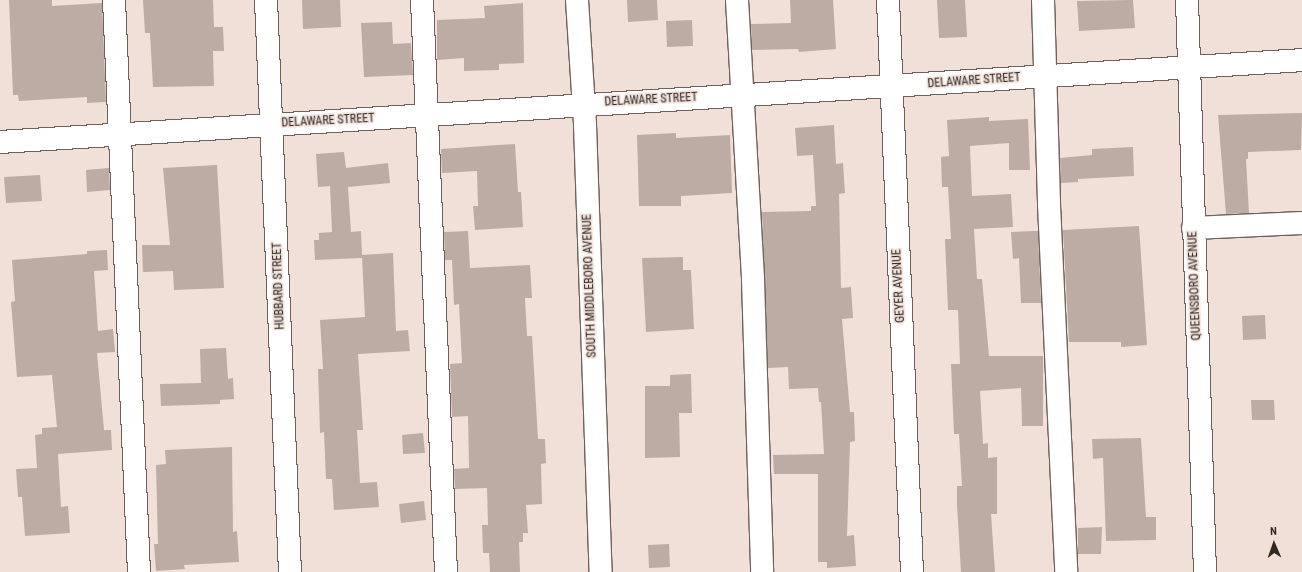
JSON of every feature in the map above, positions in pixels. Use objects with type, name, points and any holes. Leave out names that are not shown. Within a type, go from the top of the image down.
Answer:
[{"type":"street","points":[[114,0],[139,572]]},
{"type":"street","name":"HUBBARD STREET","points":[[266,0],[290,572]]},
{"type":"street","points":[[422,0],[446,572]]},
{"type":"street","name":"SOUTH MIDDLEBORO AVENUE","points":[[577,0],[583,104],[601,572]]},
{"type":"street","points":[[737,0],[753,280],[762,572]]},
{"type":"street","name":"GEYER AVENUE","points":[[888,0],[912,572]]},
{"type":"street","points":[[1043,0],[1049,205],[1066,572]]},
{"type":"street","name":"QUEENSBORO AVENUE","points":[[1187,0],[1205,572]]},
{"type":"street","name":"DELAWARE STREET","points":[[0,142],[583,104],[891,87],[1302,60]]},
{"type":"street","points":[[1193,228],[1302,223]]},
{"type":"building","points":[[9,0],[52,0],[52,6],[102,3],[106,102],[87,103],[87,97],[19,101],[18,95],[13,95]]},
{"type":"building","points":[[143,0],[213,0],[214,27],[223,27],[224,51],[213,51],[214,86],[153,87],[150,33],[145,33]]},
{"type":"building","points":[[302,0],[340,0],[341,27],[303,29]]},
{"type":"building","points":[[627,0],[657,0],[658,20],[628,22]]},
{"type":"building","points":[[790,0],[833,0],[836,49],[799,52],[798,49],[752,50],[751,24],[791,23]]},
{"type":"building","points":[[937,0],[965,0],[967,37],[939,38]]},
{"type":"building","points":[[1133,0],[1135,28],[1079,31],[1077,1]]},
{"type":"building","points":[[523,3],[524,63],[499,64],[499,70],[464,71],[464,58],[437,60],[437,20],[485,18],[484,6]]},
{"type":"building","points":[[692,20],[693,46],[667,47],[666,21]]},
{"type":"building","points":[[392,22],[393,44],[411,43],[413,75],[364,77],[361,23]]},
{"type":"building","points":[[1302,113],[1301,150],[1248,152],[1248,159],[1246,159],[1249,213],[1226,214],[1218,115]]},
{"type":"building","points":[[989,117],[989,121],[1028,119],[1030,170],[1009,170],[1009,143],[970,146],[972,196],[1011,194],[1013,227],[974,229],[977,279],[982,279],[989,356],[1043,356],[1043,426],[1022,426],[1021,388],[980,391],[983,444],[988,443],[988,458],[997,457],[997,514],[991,514],[995,572],[961,572],[957,486],[962,486],[959,434],[954,434],[951,364],[960,364],[958,310],[948,310],[945,239],[951,239],[948,187],[942,187],[941,157],[949,156],[947,120]]},
{"type":"building","points":[[834,125],[836,164],[843,163],[845,193],[839,194],[841,288],[851,287],[853,318],[842,319],[850,412],[854,412],[855,441],[850,442],[847,536],[854,535],[856,566],[827,568],[827,562],[818,562],[818,474],[774,474],[773,455],[824,454],[821,402],[819,402],[818,388],[789,389],[788,367],[768,368],[762,212],[811,211],[811,206],[816,206],[813,155],[797,156],[795,128]]},
{"type":"building","points":[[676,133],[676,138],[730,135],[732,193],[681,196],[681,206],[639,206],[637,135]]},
{"type":"building","points":[[515,144],[518,192],[521,192],[523,227],[475,230],[473,206],[478,206],[477,171],[442,173],[441,149]]},
{"type":"building","points":[[1133,147],[1134,176],[1078,179],[1078,182],[1061,183],[1060,158],[1092,155],[1092,149]]},
{"type":"building","points":[[344,152],[346,168],[388,163],[390,183],[348,187],[351,232],[361,231],[362,255],[393,253],[396,331],[408,330],[410,351],[358,354],[363,430],[357,430],[360,483],[377,482],[379,507],[334,510],[332,479],[326,479],[324,432],[320,433],[318,369],[323,369],[320,320],[365,317],[362,258],[315,260],[314,240],[319,240],[319,233],[332,232],[330,186],[318,187],[316,154]]},
{"type":"building","points":[[217,165],[224,288],[174,290],[173,271],[143,272],[142,245],[170,245],[163,168]]},
{"type":"building","points":[[109,168],[110,190],[87,192],[86,170]]},
{"type":"building","points":[[40,175],[42,201],[6,203],[4,177]]},
{"type":"building","points":[[1139,226],[1147,345],[1121,347],[1121,342],[1069,342],[1063,230]]},
{"type":"building","points":[[468,231],[470,268],[530,265],[532,298],[525,298],[527,336],[532,336],[538,439],[545,439],[546,463],[541,464],[542,504],[526,505],[528,533],[523,533],[523,542],[519,542],[520,572],[490,572],[489,553],[483,553],[482,525],[488,525],[487,488],[455,489],[454,469],[469,468],[468,416],[452,417],[450,364],[462,363],[459,304],[454,305],[452,260],[445,260],[444,232]]},
{"type":"building","points":[[1038,231],[1041,303],[1021,303],[1019,258],[1013,259],[1011,232]]},
{"type":"building","points":[[107,250],[108,270],[94,271],[98,331],[113,329],[115,352],[97,353],[104,430],[111,430],[112,450],[58,454],[61,507],[68,506],[70,533],[25,536],[22,497],[18,497],[16,469],[37,468],[35,435],[42,434],[42,428],[57,427],[52,375],[17,377],[11,302],[15,301],[12,260],[87,254],[87,251]]},
{"type":"building","points":[[683,257],[683,270],[691,270],[694,329],[646,332],[642,258]]},
{"type":"building","points":[[1265,315],[1266,339],[1243,340],[1242,316]]},
{"type":"building","points":[[226,348],[228,379],[233,378],[234,399],[220,400],[220,404],[161,406],[160,384],[201,383],[200,349]]},
{"type":"building","points":[[691,374],[692,413],[679,413],[680,457],[645,458],[645,386],[670,386],[670,375]]},
{"type":"building","points":[[1251,400],[1274,400],[1275,420],[1252,420]]},
{"type":"building","points":[[423,433],[425,453],[403,454],[402,435]]},
{"type":"building","points":[[1141,438],[1146,517],[1156,517],[1156,540],[1106,541],[1103,458],[1093,459],[1092,439]]},
{"type":"building","points":[[232,447],[233,532],[237,531],[239,562],[184,565],[185,569],[156,571],[154,544],[158,544],[156,465],[166,464],[165,450]]},
{"type":"building","points":[[424,501],[426,520],[401,523],[399,504]]},
{"type":"building","points":[[1102,527],[1101,554],[1078,554],[1078,528]]},
{"type":"building","points":[[669,544],[670,567],[649,568],[648,545]]}]
